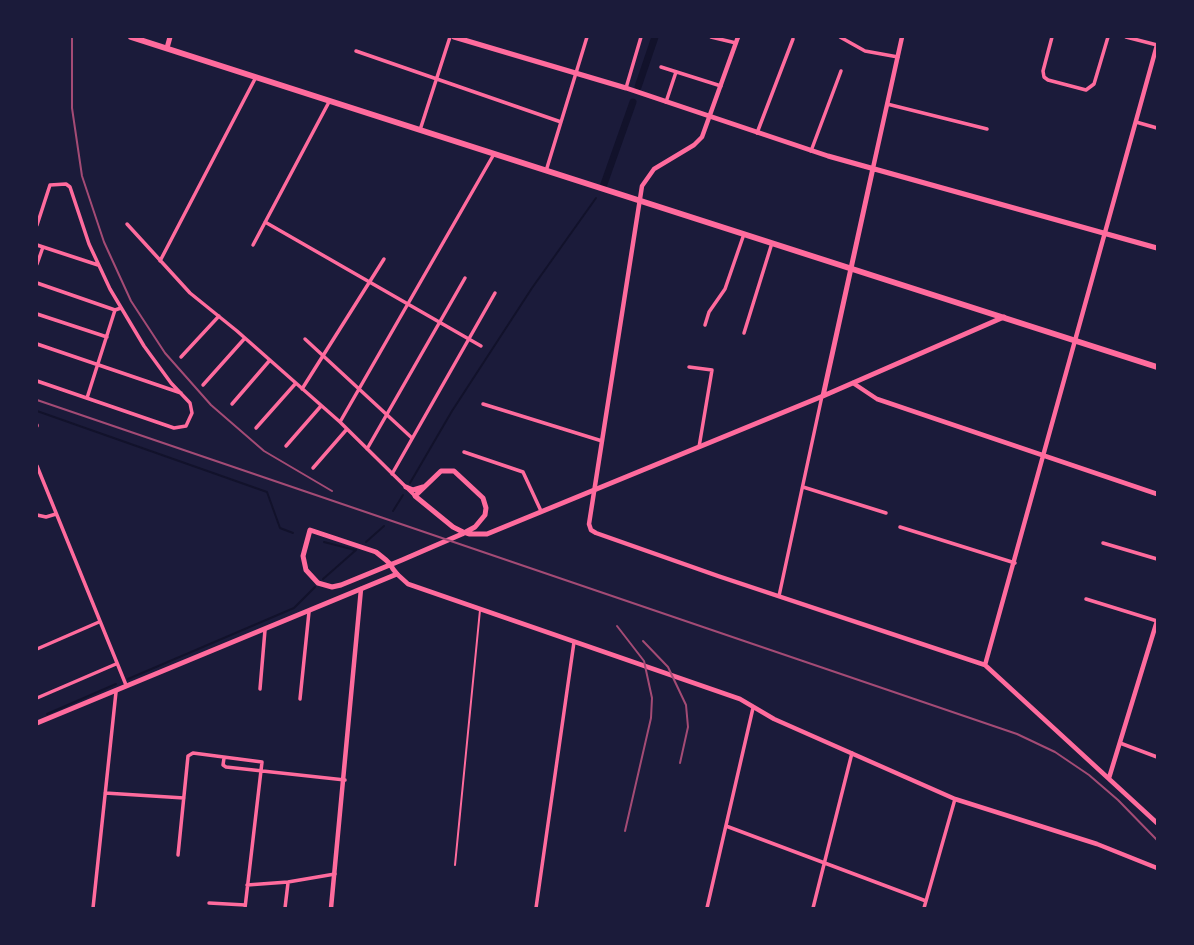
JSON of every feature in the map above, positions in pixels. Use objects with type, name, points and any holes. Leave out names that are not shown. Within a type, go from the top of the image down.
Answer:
[{"type":"main road","points":[[131,37],[1157,367]]},
{"type":"main road","points":[[167,48],[170,37]]},
{"type":"main road","points":[[452,37],[468,39],[626,88],[811,151],[1157,248]]},
{"type":"main road","points":[[823,396],[873,168]]},
{"type":"main road","points":[[37,723],[397,574],[386,560],[376,552],[310,530],[303,556],[306,570],[324,586],[341,585],[462,534],[480,524],[485,515],[484,501],[461,476],[454,471],[443,470],[432,477],[415,496],[453,527],[475,534],[503,528],[823,396],[1004,317]]},
{"type":"main road","points":[[406,487],[423,487]]},
{"type":"main road","points":[[423,487],[425,504]]},
{"type":"street","points":[[420,130],[452,37]]},
{"type":"street","points":[[546,171],[587,37]]},
{"type":"street","points":[[626,88],[641,37]]},
{"type":"street","points":[[711,37],[737,40],[710,117],[697,142],[648,175],[638,200],[589,524],[591,530],[985,665],[1157,823]]},
{"type":"street","points":[[840,37],[848,39],[865,51],[898,57]]},
{"type":"street","points":[[873,168],[902,37]]},
{"type":"street","points":[[1052,37],[1043,71],[1044,77],[1084,90],[1090,89],[1094,84],[1108,37]]},
{"type":"street","points":[[985,665],[1157,45],[1126,37]]},
{"type":"street","points":[[757,133],[793,39]]},
{"type":"street","points":[[356,51],[561,122]]},
{"type":"street","points":[[661,67],[721,86]]},
{"type":"street","points":[[811,151],[841,71]]},
{"type":"street","points":[[666,102],[676,72]]},
{"type":"street","points":[[160,261],[256,77]]},
{"type":"street","points":[[253,246],[329,101]]},
{"type":"street","points":[[887,104],[987,129]]},
{"type":"street","points":[[1136,121],[1157,128]]},
{"type":"street","points":[[340,422],[494,154]]},
{"type":"street","points":[[37,225],[50,186],[65,184],[70,187],[98,265],[118,309],[151,356],[190,403],[192,413],[186,426],[174,428],[37,381]]},
{"type":"street","points":[[265,222],[481,346]]},
{"type":"street","points":[[127,224],[190,293],[340,422],[415,496]]},
{"type":"street","points":[[705,325],[709,312],[725,289],[744,234]]},
{"type":"street","points":[[744,333],[772,243]]},
{"type":"street","points":[[37,245],[98,265]]},
{"type":"street","points":[[37,264],[43,247]]},
{"type":"street","points":[[302,389],[384,259]]},
{"type":"street","points":[[367,449],[465,278]]},
{"type":"street","points":[[37,283],[118,309]]},
{"type":"street","points":[[392,474],[495,293]]},
{"type":"street","points":[[87,398],[118,309]]},
{"type":"street","points":[[37,314],[107,337]]},
{"type":"street","points":[[181,357],[219,316]]},
{"type":"street","points":[[203,385],[245,338]]},
{"type":"street","points":[[305,339],[412,438]]},
{"type":"street","points":[[37,344],[182,394]]},
{"type":"street","points":[[232,404],[270,360]]},
{"type":"street","points":[[689,367],[712,370],[699,447]]},
{"type":"street","points":[[256,428],[296,383]]},
{"type":"street","points":[[853,383],[877,399],[1157,494]]},
{"type":"street","points":[[779,596],[823,396]]},
{"type":"street","points":[[483,404],[602,440]]},
{"type":"street","points":[[286,446],[321,406]]},
{"type":"street","points":[[313,468],[347,429]]},
{"type":"street","points":[[464,452],[523,472],[541,513]]},
{"type":"street","points":[[37,466],[39,478],[126,685]]},
{"type":"street","points":[[803,487],[886,513]]},
{"type":"street","points":[[37,515],[46,517],[56,514]]},
{"type":"street","points":[[900,527],[1015,563]]},
{"type":"street","points":[[1103,543],[1157,559]]},
{"type":"street","points":[[397,574],[408,584],[754,706],[774,719],[955,799],[1087,841],[1157,869]]},
{"type":"street","points":[[331,908],[361,588]]},
{"type":"street","points":[[1086,599],[1157,621],[1109,778]]},
{"type":"street","points":[[300,699],[309,610]]},
{"type":"street","points":[[37,649],[99,622]]},
{"type":"street","points":[[260,689],[265,628]]},
{"type":"street","points":[[536,908],[574,642]]},
{"type":"street","points":[[37,698],[116,664]]},
{"type":"street","points":[[93,908],[116,690]]},
{"type":"street","points":[[707,908],[754,706]]},
{"type":"street","points":[[1120,743],[1157,757]]},
{"type":"street","points":[[178,855],[187,758],[193,753],[262,762],[245,907],[209,903]]},
{"type":"street","points":[[813,908],[852,753]]},
{"type":"street","points":[[225,758],[225,767],[345,780]]},
{"type":"street","points":[[105,793],[184,798]]},
{"type":"street","points":[[925,908],[955,799]]},
{"type":"street","points":[[726,826],[926,901]]},
{"type":"street","points":[[247,885],[288,882],[335,873]]},
{"type":"street","points":[[285,908],[288,882]]},
{"type":"lane","points":[[455,865],[480,609]]},
{"type":"waterway","points":[[638,87],[655,37]]},
{"type":"waterway","points":[[604,184],[633,102]]},
{"type":"waterway","points":[[410,483],[452,411],[532,288],[596,198]]},
{"type":"waterway","points":[[37,411],[267,492],[280,528],[293,533]]},
{"type":"waterway","points":[[393,511],[403,495]]},
{"type":"waterway","points":[[366,542],[384,526]]},
{"type":"waterway","points":[[324,542],[355,550]]},
{"type":"waterway","points":[[323,579],[356,550]]},
{"type":"waterway","points":[[128,679],[294,608],[315,587]]},
{"type":"waterway","points":[[47,714],[116,684]]},
{"type":"railway","points":[[72,37],[72,108],[82,176],[104,242],[131,301],[165,353],[211,405],[264,451],[332,491]]},
{"type":"railway","points":[[37,400],[1017,734],[1055,752],[1089,775],[1157,840]]},
{"type":"railway","points":[[617,626],[644,661],[652,698],[651,718],[625,831]]},
{"type":"railway","points":[[643,641],[668,667],[686,705],[688,727],[680,763]]}]
